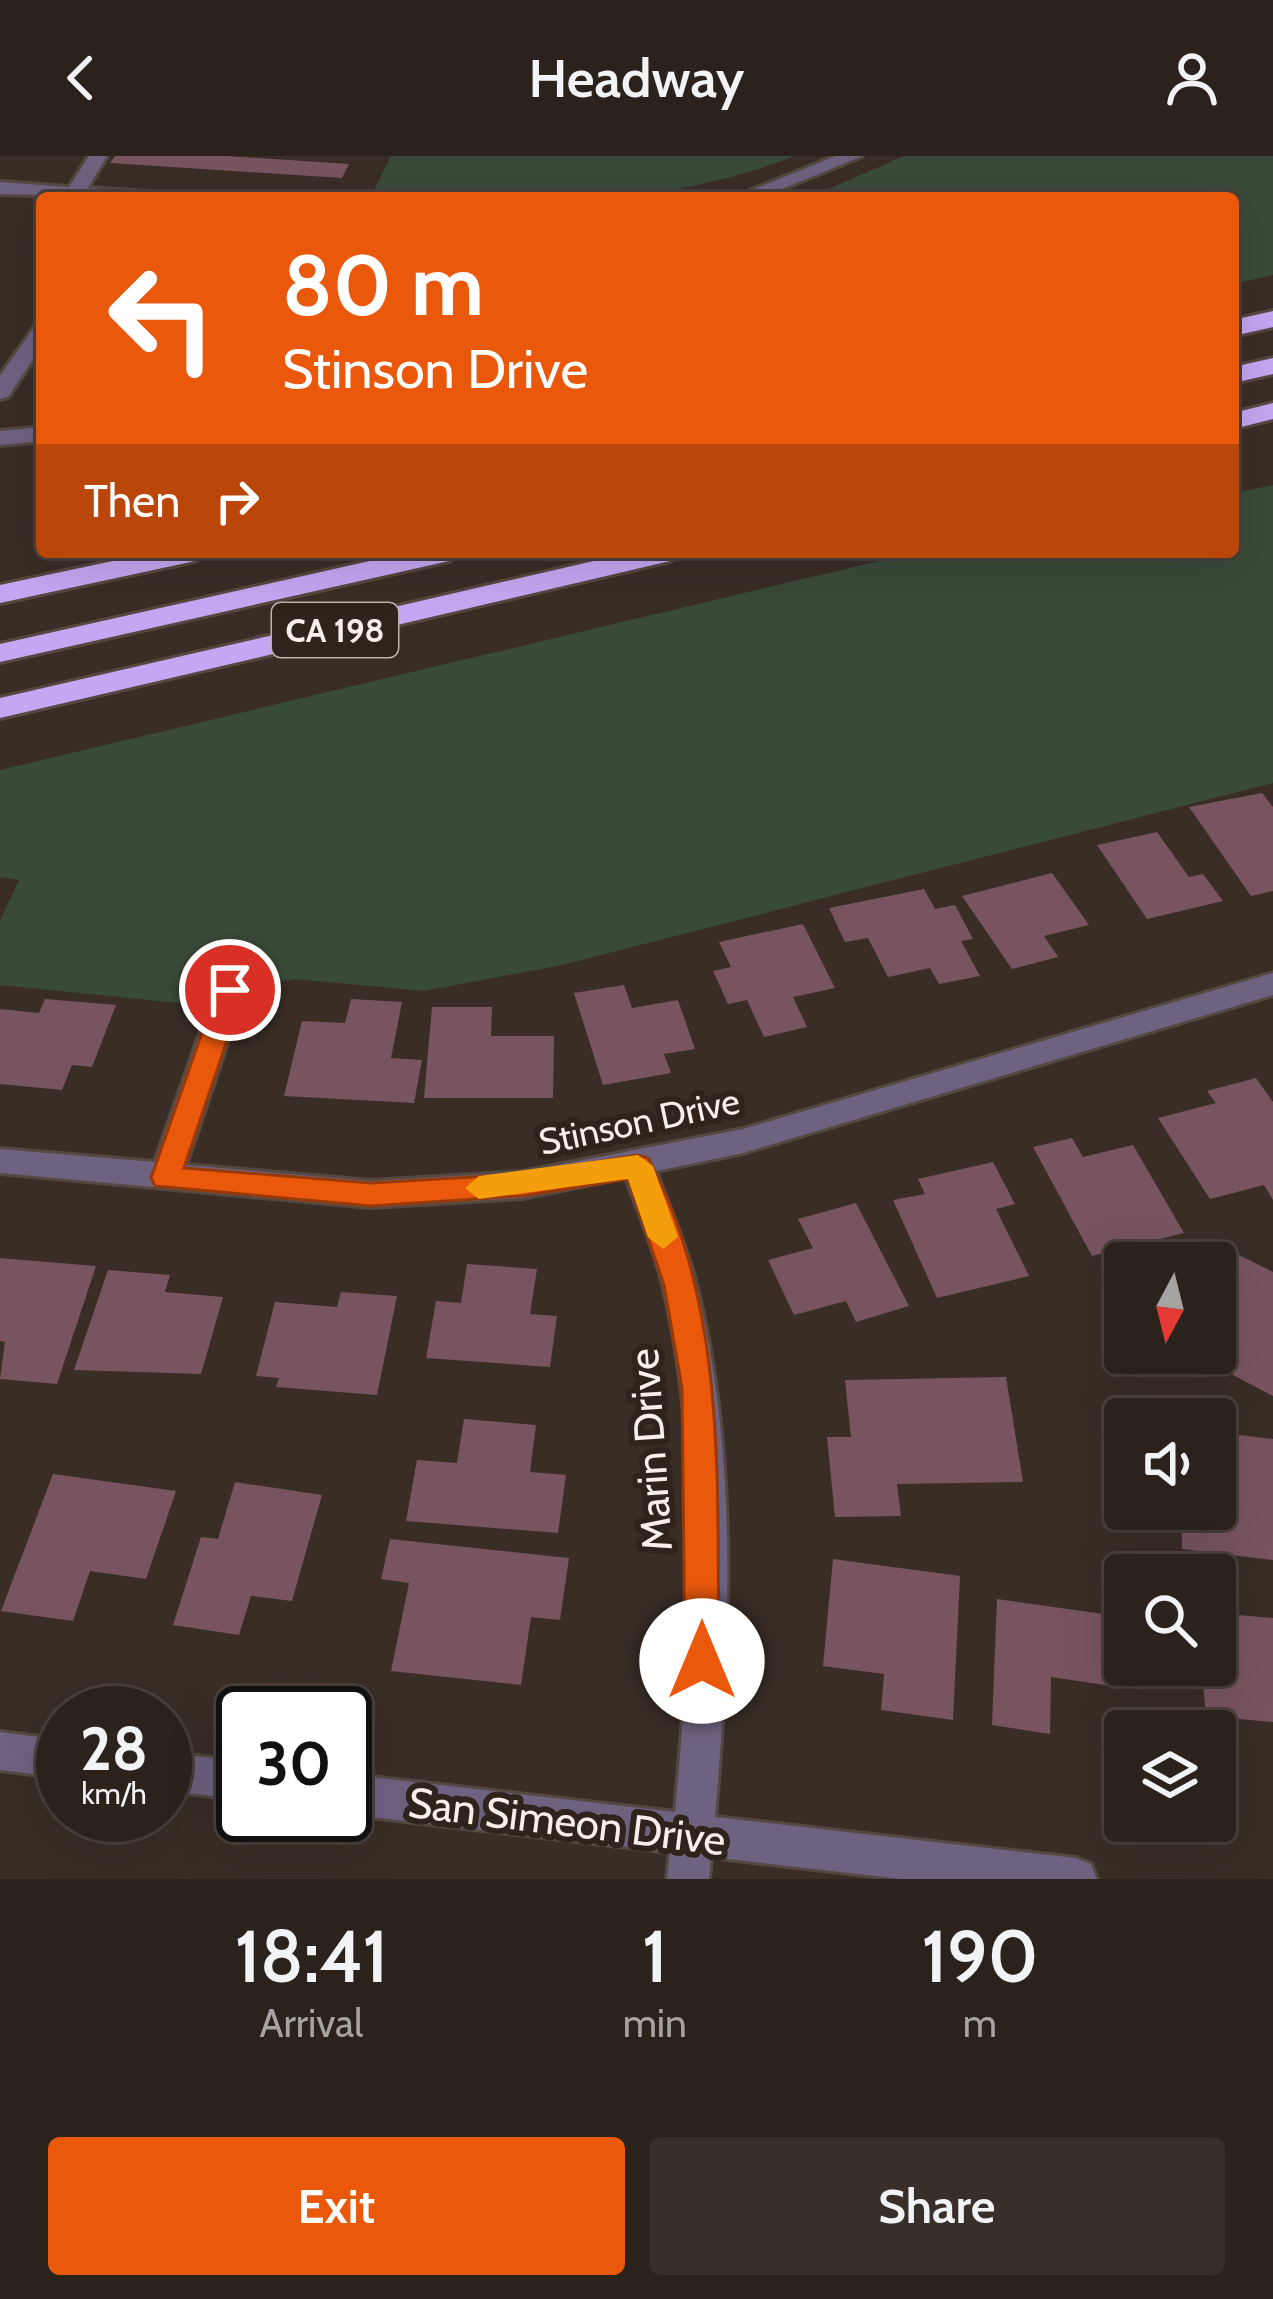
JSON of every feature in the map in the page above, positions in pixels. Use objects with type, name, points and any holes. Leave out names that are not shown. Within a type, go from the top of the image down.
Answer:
[{"type":"highway","points":[[1239,327],[1273,319]]},
{"type":"highway","points":[[1239,374],[1273,366]]},
{"type":"highway","points":[[1239,422],[1273,411]]},
{"type":"highway","points":[[1239,424],[1273,423]]},
{"type":"highway","points":[[0,594],[167,558]]},
{"type":"highway","name":"CA 198","points":[[0,653],[422,558]]},
{"type":"highway","name":"CA 198","points":[[0,708],[644,558]]},
{"type":"street","points":[[76,192],[98,156]]},
{"type":"street","points":[[763,192],[853,156]]},
{"type":"street","points":[[0,188],[60,192]]},
{"type":"street","points":[[0,392],[36,339]]},
{"type":"street","points":[[0,438],[36,435]]},
{"type":"street","name":"Stinson Drive","points":[[0,1161],[371,1194],[522,1185],[638,1166],[743,1141],[1273,984]]},
{"type":"street","points":[[166,1178],[230,990]]},
{"type":"street","name":"Marin Drive","points":[[638,1166],[679,1285],[698,1388],[702,1679],[688,1879]]},
{"type":"street","points":[[0,1751],[36,1756]]},
{"type":"street","name":"San Simeon Drive","points":[[372,1797],[1076,1879]]},
{"type":"green space","points":[[391,156],[794,156],[744,174],[653,192],[373,192]]},
{"type":"green space","points":[[904,156],[1273,156],[1273,275],[1239,283],[1239,192],[822,192]]},
{"type":"green space","points":[[1273,485],[1273,783],[562,965],[424,991],[295,979],[179,1003],[0,985],[0,921],[19,880],[0,877],[0,770],[892,558],[1239,558],[1239,492]]},
{"type":"building","points":[[115,156],[226,156],[349,164],[342,178],[110,163]]},
{"type":"building","points":[[1262,793],[1273,807],[1273,891],[1251,896],[1189,807]]},
{"type":"building","points":[[1157,832],[1189,877],[1203,874],[1223,901],[1147,919],[1097,845]]},
{"type":"building","points":[[1052,873],[1089,925],[1044,936],[1058,957],[1012,969],[962,896]]},
{"type":"building","points":[[924,889],[935,909],[955,905],[973,939],[961,941],[980,976],[939,984],[930,968],[888,977],[868,938],[845,942],[829,908]]},
{"type":"building","points":[[803,924],[835,988],[793,997],[807,1027],[764,1037],[747,1000],[728,1004],[713,971],[731,967],[719,942]]},
{"type":"building","points":[[624,985],[632,1008],[678,1000],[695,1049],[664,1054],[671,1073],[603,1085],[574,993]]},
{"type":"building","points":[[45,999],[116,1005],[92,1067],[72,1065],[62,1090],[0,1084],[0,1009],[39,1013]]},
{"type":"building","points":[[351,999],[402,1002],[391,1058],[422,1060],[414,1103],[284,1096],[302,1021],[345,1023]]},
{"type":"building","points":[[432,1007],[492,1007],[491,1036],[554,1036],[553,1098],[424,1098]]},
{"type":"building","points":[[1256,1078],[1273,1102],[1273,1200],[1264,1185],[1210,1199],[1158,1118],[1216,1103],[1207,1091]]},
{"type":"building","points":[[1072,1138],[1083,1157],[1133,1145],[1184,1233],[1148,1242],[1104,1242],[1104,1253],[1092,1256],[1033,1147]]},
{"type":"building","points":[[993,1162],[1015,1204],[996,1209],[1029,1276],[937,1298],[893,1200],[925,1194],[918,1179]]},
{"type":"building","points":[[856,1203],[909,1306],[856,1322],[846,1301],[794,1315],[768,1260],[813,1248],[798,1219]]},
{"type":"building","points":[[1236,1254],[1273,1272],[1273,1396],[1231,1374],[1236,1374]]},
{"type":"building","points":[[0,1258],[96,1266],[57,1384],[0,1379],[5,1342],[0,1341]]},
{"type":"building","points":[[467,1264],[537,1269],[530,1314],[557,1316],[550,1367],[426,1358],[436,1301],[461,1303]]},
{"type":"building","points":[[108,1270],[170,1275],[165,1292],[223,1297],[201,1374],[74,1370]]},
{"type":"building","points":[[341,1292],[397,1296],[377,1395],[276,1387],[279,1378],[256,1376],[275,1302],[337,1307]]},
{"type":"building","points":[[1006,1377],[1023,1482],[897,1484],[901,1516],[835,1517],[827,1437],[851,1437],[845,1380]]},
{"type":"building","points":[[464,1419],[536,1425],[530,1472],[566,1475],[558,1533],[406,1521],[417,1460],[457,1463]]},
{"type":"building","points":[[1236,1435],[1273,1439],[1273,1560],[1182,1549],[1182,1530],[1236,1530]]},
{"type":"building","points":[[53,1474],[176,1491],[146,1579],[90,1571],[73,1621],[1,1611]]},
{"type":"building","points":[[235,1482],[322,1495],[292,1601],[251,1596],[239,1635],[173,1625],[201,1537],[218,1539]]},
{"type":"building","points":[[390,1539],[569,1558],[560,1620],[531,1617],[521,1685],[391,1671],[409,1583],[381,1579]]},
{"type":"building","points":[[833,1559],[960,1576],[953,1720],[881,1710],[884,1674],[823,1666]]},
{"type":"building","points":[[997,1599],[1104,1614],[1104,1685],[1051,1677],[1050,1734],[992,1725]]},
{"type":"building","points":[[1236,1615],[1273,1618],[1273,1722],[1236,1719],[1236,1710],[1205,1710],[1203,1686],[1236,1686]]},
{"type":"slow traffic","points":[[479,1188],[638,1166],[663,1237]]},
{"type":"route","points":[[230,990],[166,1178],[371,1194],[522,1185],[638,1166],[679,1285],[698,1388],[702,1661]]}]
